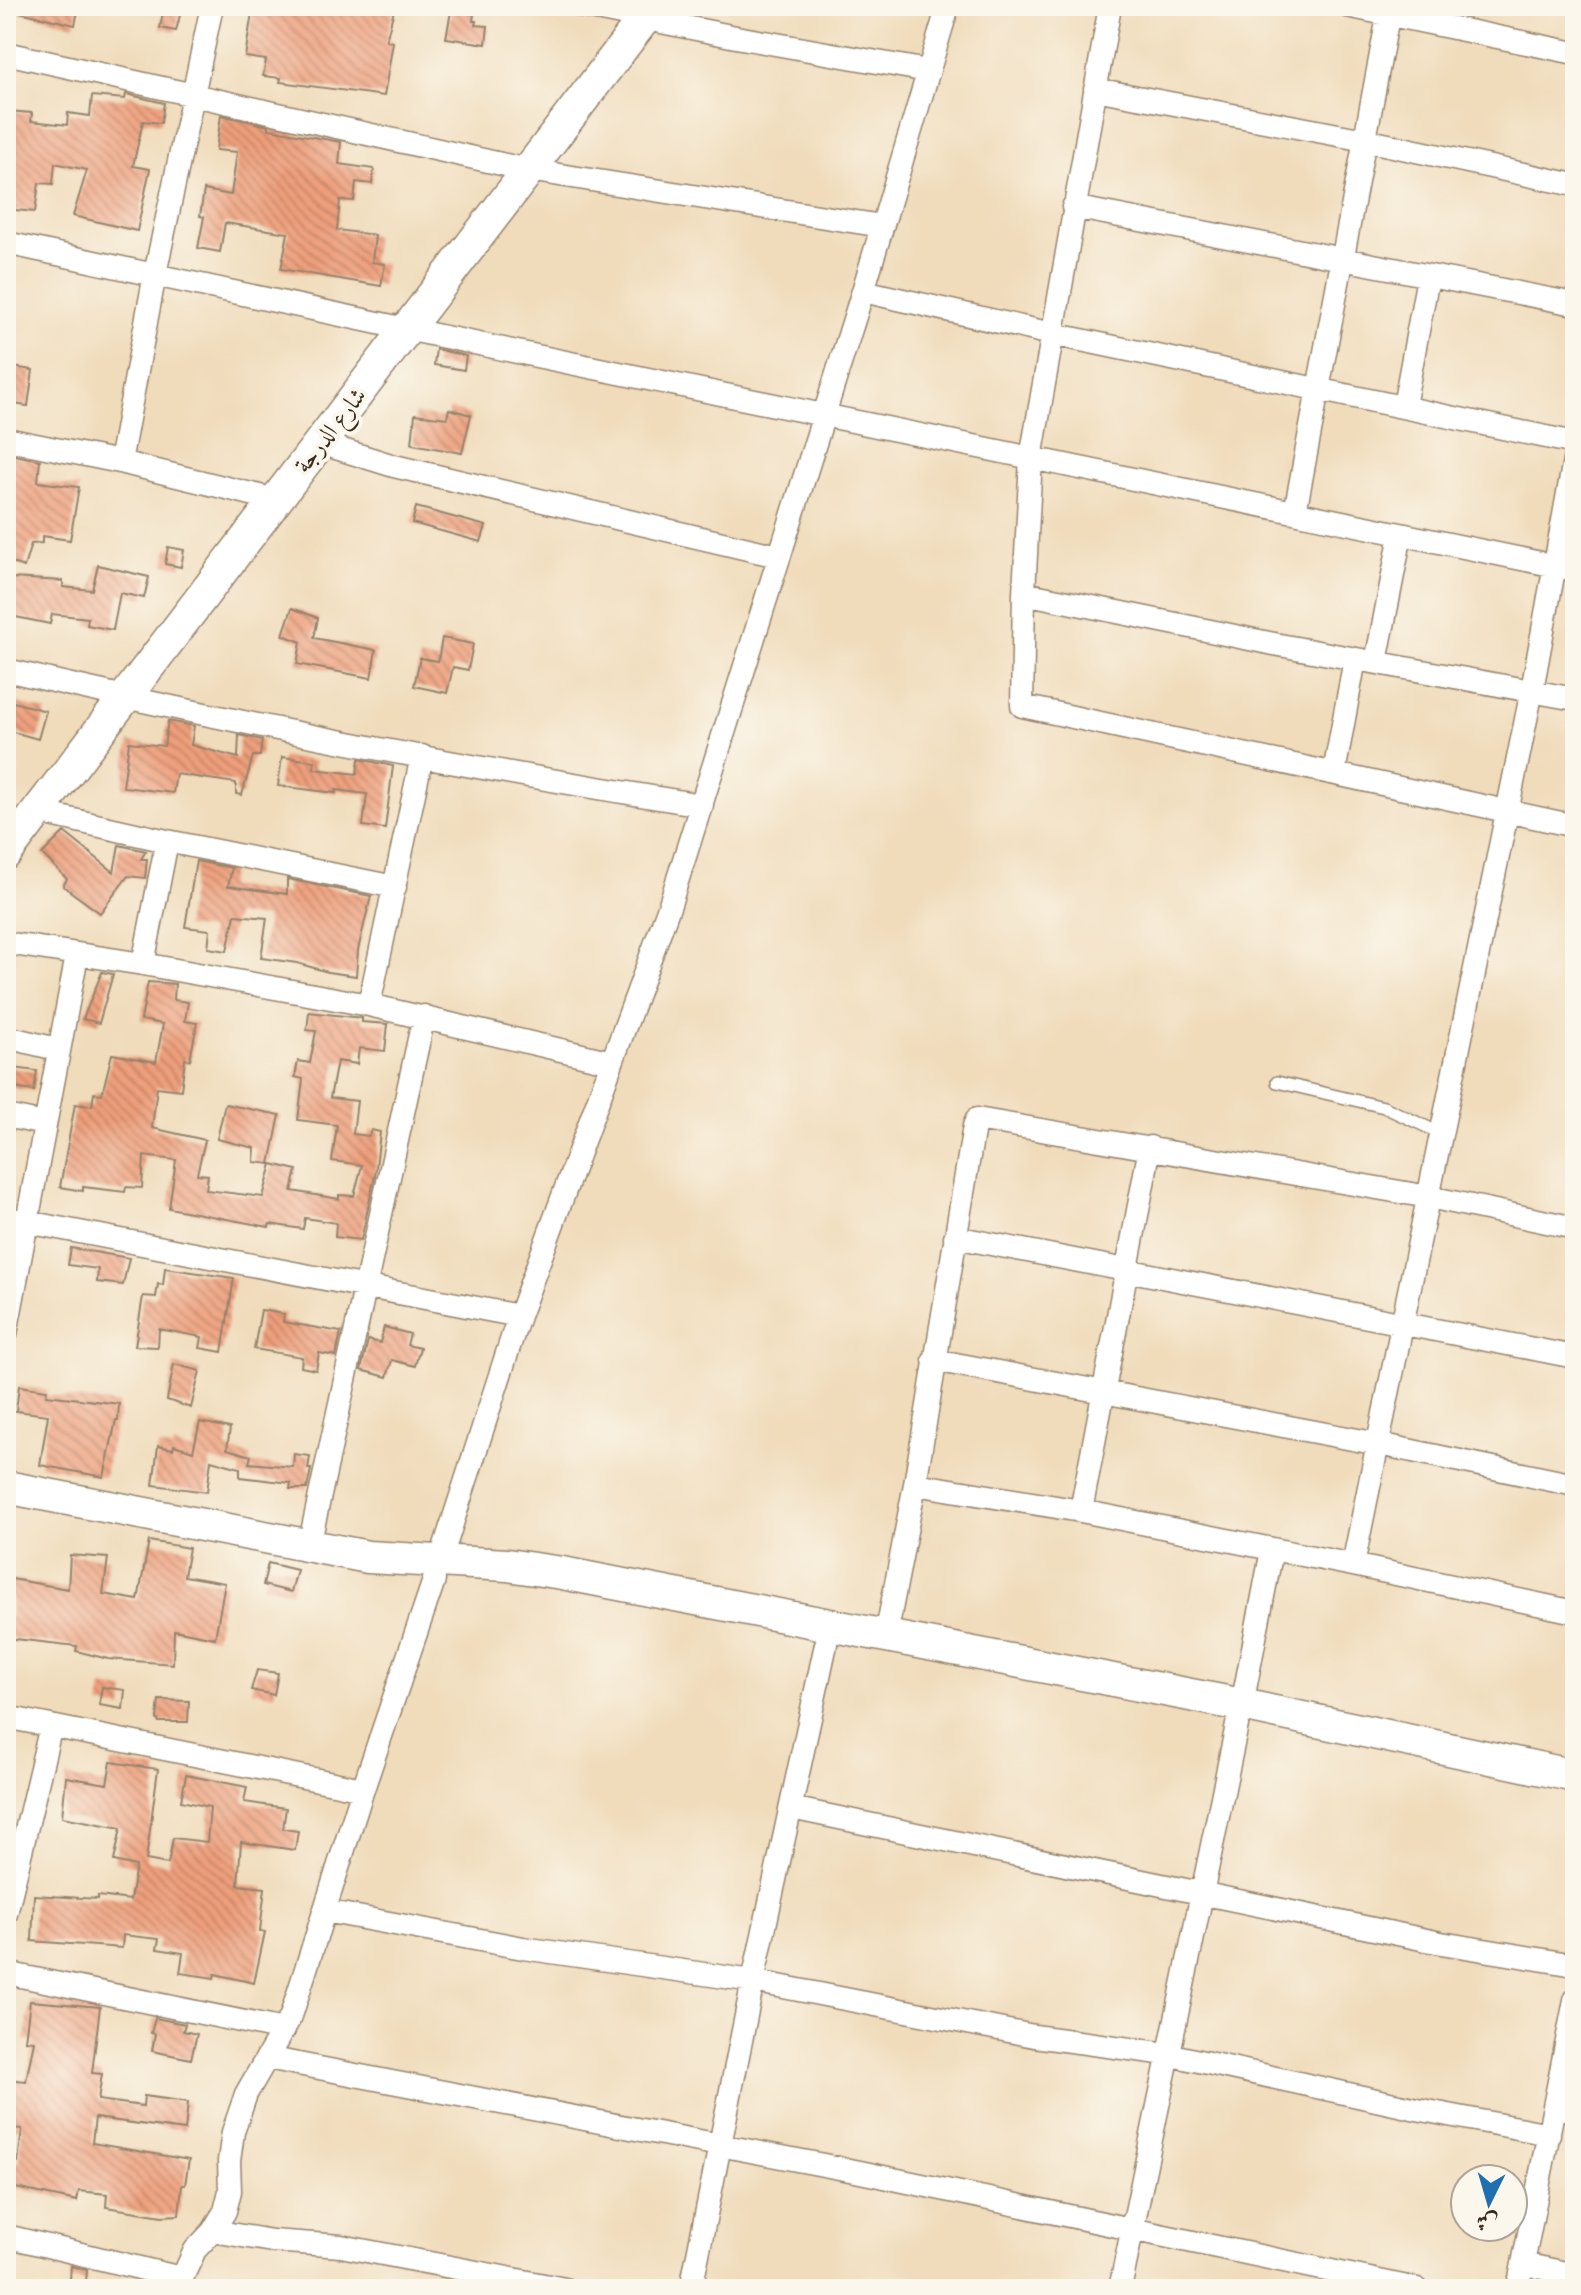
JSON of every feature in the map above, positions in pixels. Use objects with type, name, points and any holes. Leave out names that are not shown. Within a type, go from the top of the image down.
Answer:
[{"type":"street","points":[[120,462],[155,274],[212,6]]},
{"type":"street","points":[[581,6],[649,13],[928,71]]},
{"type":"street","points":[[6,2236],[179,2283],[195,2250],[213,2231],[225,2211],[230,2191],[229,2161],[233,2132],[246,2094],[284,2030],[519,1316],[670,904],[863,291],[948,6]]},
{"type":"street","points":[[1110,6],[1031,458],[1022,706],[1575,826]]},
{"type":"street","points":[[1347,6],[1390,9],[1575,53]]},
{"type":"street","points":[[1295,512],[1390,9]]},
{"type":"street","name":"شارع الدرجة","points":[[6,853],[649,13]]},
{"type":"street","points":[[6,53],[528,170],[882,226]]},
{"type":"street","points":[[1095,89],[1365,140],[1575,185]]},
{"type":"street","points":[[1073,207],[1575,304]]},
{"type":"street","points":[[6,243],[406,329],[1566,568]]},
{"type":"street","points":[[1404,406],[1428,277]]},
{"type":"street","points":[[863,291],[1052,334],[1575,443]]},
{"type":"street","points":[[6,439],[120,462],[276,500]]},
{"type":"street","points":[[320,443],[394,466],[778,556]]},
{"type":"street","points":[[1353,1565],[1506,811],[1532,690],[1566,568],[1575,455]]},
{"type":"street","points":[[1334,773],[1401,534]]},
{"type":"street","points":[[1024,593],[1575,699]]},
{"type":"street","points":[[6,670],[123,698],[422,756],[702,805]]},
{"type":"street","points":[[369,1005],[422,756]]},
{"type":"street","points":[[38,812],[395,887]]},
{"type":"street","points":[[143,964],[167,841]]},
{"type":"street","points":[[6,943],[369,1005],[612,1062]]},
{"type":"street","points":[[6,1334],[77,955]]},
{"type":"street","points":[[309,1546],[424,1016]]},
{"type":"street","points":[[6,1037],[57,1049]]},
{"type":"street","points":[[6,1116],[44,1124]]},
{"type":"street","points":[[886,1636],[977,1119],[1429,1197],[1575,1228]]},
{"type":"street","points":[[1081,1511],[1150,1147]]},
{"type":"street","points":[[6,1218],[519,1316]]},
{"type":"street","points":[[955,1237],[1575,1357]]},
{"type":"street","points":[[934,1360],[1379,1444],[1575,1485]]},
{"type":"street","points":[[915,1484],[1081,1511],[1575,1612]]},
{"type":"street","points":[[6,1487],[309,1546],[400,1560],[503,1585],[557,1592],[826,1644],[1575,1776]]},
{"type":"street","points":[[6,1504],[333,1569],[394,1578],[437,1570],[507,1565],[562,1573],[886,1636],[1575,1794]]},
{"type":"street","points":[[1120,2289],[1272,1550]]},
{"type":"street","points":[[691,2289],[753,1981],[826,1644]]},
{"type":"street","points":[[6,1717],[363,1789]]},
{"type":"street","points":[[6,1914],[51,1726]]},
{"type":"street","points":[[791,1808],[1441,1943],[1575,1965]]},
{"type":"street","points":[[325,1911],[523,1948],[753,1981],[1034,2036],[1167,2054],[1417,2109],[1549,2134]]},
{"type":"street","points":[[6,1973],[284,2030]]},
{"type":"street","points":[[1518,2289],[1549,2134],[1564,2108],[1575,2000]]},
{"type":"street","points":[[267,2058],[720,2144],[1417,2289]]},
{"type":"street","points":[[213,2231],[272,2241],[341,2246],[565,2289]]},
{"type":"street","points":[[1524,2264],[1575,2275]]},
{"type":"lane","points":[[1277,1082],[1384,1107],[1442,1134]]},
{"type":"building","points":[[21,6],[79,6],[75,25],[20,12]]},
{"type":"building","points":[[253,6],[395,6],[386,41],[393,42],[384,96],[280,82],[281,78],[263,76],[266,60],[245,57]]},
{"type":"building","points":[[452,6],[475,6],[475,25],[488,26],[486,44],[446,38]]},
{"type":"building","points":[[164,8],[181,11],[176,31],[160,28]]},
{"type":"building","points":[[126,94],[164,103],[161,123],[143,121],[133,166],[150,169],[137,231],[73,216],[87,170],[55,163],[53,184],[39,183],[35,212],[6,209],[9,111],[32,113],[31,121],[67,125],[68,113],[90,116],[92,96],[125,99]]},
{"type":"building","points":[[221,115],[269,126],[269,129],[341,142],[339,164],[374,169],[372,184],[356,182],[354,201],[340,200],[337,230],[375,235],[372,262],[385,264],[381,286],[281,269],[288,233],[225,223],[220,252],[198,248],[204,217],[200,216],[204,190],[231,195],[237,152],[216,150]]},
{"type":"building","points":[[436,349],[466,356],[464,370],[434,365]]},
{"type":"building","points":[[6,366],[33,370],[28,406],[6,403]]},
{"type":"building","points":[[449,409],[471,415],[462,453],[412,444],[415,414],[447,418]]},
{"type":"building","points":[[10,454],[40,460],[38,482],[79,487],[70,540],[42,536],[42,543],[31,544],[24,567],[6,561],[6,495]]},
{"type":"building","points":[[416,507],[486,526],[481,542],[412,523]]},
{"type":"building","points":[[168,547],[184,550],[181,567],[165,564]]},
{"type":"building","points":[[98,565],[149,577],[144,598],[120,593],[113,630],[87,625],[88,618],[52,614],[50,624],[6,615],[12,578],[63,581],[63,587],[92,590]]},
{"type":"building","points":[[292,608],[318,618],[314,638],[376,650],[371,678],[297,664],[301,642],[283,635]]},
{"type":"building","points":[[442,638],[473,644],[468,670],[453,667],[447,693],[414,686],[420,658],[438,661]]},
{"type":"building","points":[[6,700],[46,711],[38,739],[6,730]]},
{"type":"building","points":[[168,721],[194,726],[191,745],[238,758],[239,735],[262,740],[260,756],[253,756],[242,795],[236,794],[236,783],[176,774],[173,793],[123,787],[129,742],[164,746]]},
{"type":"building","points":[[282,757],[315,761],[314,769],[357,774],[359,759],[393,766],[385,829],[363,826],[367,794],[278,786]]},
{"type":"building","points":[[64,832],[114,872],[119,845],[146,851],[141,859],[147,859],[145,878],[128,876],[100,913],[63,886],[67,879],[42,854]]},
{"type":"building","points":[[196,861],[232,868],[228,886],[287,894],[287,879],[371,896],[358,950],[356,976],[261,958],[267,918],[235,915],[227,951],[208,948],[210,930],[185,927]]},
{"type":"building","points":[[102,972],[113,974],[99,1023],[83,1019]]},
{"type":"building","points":[[148,982],[175,984],[174,1000],[188,1002],[185,1021],[197,1023],[190,1060],[185,1059],[181,1090],[157,1087],[152,1128],[205,1140],[197,1174],[208,1175],[206,1190],[263,1197],[272,1164],[297,1170],[292,1191],[339,1199],[339,1195],[354,1196],[362,1165],[332,1161],[337,1125],[298,1120],[303,1079],[295,1077],[298,1061],[310,1063],[316,1031],[307,1030],[309,1012],[388,1024],[385,1051],[359,1048],[357,1064],[337,1061],[330,1098],[357,1101],[353,1134],[369,1136],[371,1130],[380,1132],[375,1176],[361,1240],[335,1237],[336,1223],[305,1218],[303,1229],[270,1224],[269,1227],[169,1208],[176,1160],[144,1156],[142,1188],[126,1187],[125,1192],[60,1187],[75,1104],[92,1106],[94,1093],[102,1094],[112,1054],[156,1062],[163,1024],[141,1020]]},
{"type":"building","points":[[6,1067],[37,1071],[34,1091],[6,1087]]},
{"type":"building","points":[[225,1104],[280,1115],[270,1164],[254,1162],[255,1148],[217,1139]]},
{"type":"building","points":[[71,1248],[129,1258],[123,1285],[97,1282],[98,1269],[68,1265]]},
{"type":"building","points":[[165,1268],[234,1278],[222,1352],[200,1348],[202,1337],[159,1329],[158,1347],[135,1346],[143,1296],[156,1297],[158,1284],[163,1285]]},
{"type":"building","points":[[261,1310],[284,1314],[283,1322],[341,1332],[336,1356],[319,1353],[316,1370],[301,1367],[302,1357],[254,1349]]},
{"type":"building","points":[[384,1327],[410,1334],[407,1345],[420,1348],[415,1366],[392,1360],[387,1377],[361,1370],[368,1340],[380,1343]]},
{"type":"building","points":[[174,1364],[200,1371],[191,1408],[167,1400]]},
{"type":"building","points":[[19,1386],[47,1390],[46,1395],[119,1404],[104,1477],[40,1465],[48,1415],[16,1411]]},
{"type":"building","points":[[200,1422],[230,1428],[227,1449],[251,1456],[249,1463],[293,1467],[294,1454],[310,1456],[307,1489],[290,1489],[291,1483],[240,1477],[240,1468],[211,1460],[207,1492],[153,1485],[158,1446],[173,1449],[174,1445],[193,1451]]},
{"type":"building","points":[[149,1541],[189,1548],[184,1576],[225,1583],[215,1638],[174,1630],[173,1664],[108,1659],[76,1651],[77,1646],[7,1638],[12,1595],[6,1594],[6,1578],[68,1589],[70,1555],[108,1558],[103,1594],[138,1600]]},
{"type":"building","points":[[268,1563],[297,1570],[291,1592],[263,1585]]},
{"type":"building","points":[[257,1670],[278,1673],[274,1695],[251,1690]]},
{"type":"building","points":[[102,1687],[125,1690],[123,1709],[99,1705]]},
{"type":"building","points":[[159,1700],[189,1701],[188,1722],[159,1722]]},
{"type":"building","points":[[111,1762],[158,1769],[146,1860],[168,1864],[173,1838],[207,1842],[210,1807],[181,1801],[186,1775],[247,1787],[244,1802],[286,1808],[283,1829],[298,1831],[295,1850],[241,1842],[238,1885],[265,1888],[260,1931],[265,1932],[254,1983],[215,1974],[214,1978],[180,1973],[183,1953],[157,1949],[159,1939],[123,1935],[122,1948],[32,1941],[34,1895],[130,1900],[136,1866],[114,1861],[121,1828],[62,1817],[66,1777],[107,1784]]},
{"type":"building","points":[[30,2001],[100,2007],[92,2073],[102,2074],[98,2100],[143,2106],[144,2096],[188,2102],[185,2130],[95,2118],[92,2143],[189,2160],[185,2185],[182,2185],[179,2215],[162,2216],[106,2207],[107,2194],[79,2191],[77,2201],[6,2186],[6,2159],[18,2162],[22,2129],[6,2127],[6,2079],[26,2081],[34,2041],[25,2040]]},
{"type":"building","points":[[155,2018],[185,2024],[183,2031],[197,2034],[191,2059],[152,2051],[155,2034],[151,2033]]},
{"type":"building","points":[[71,2266],[87,2270],[86,2282],[70,2280]]}]
